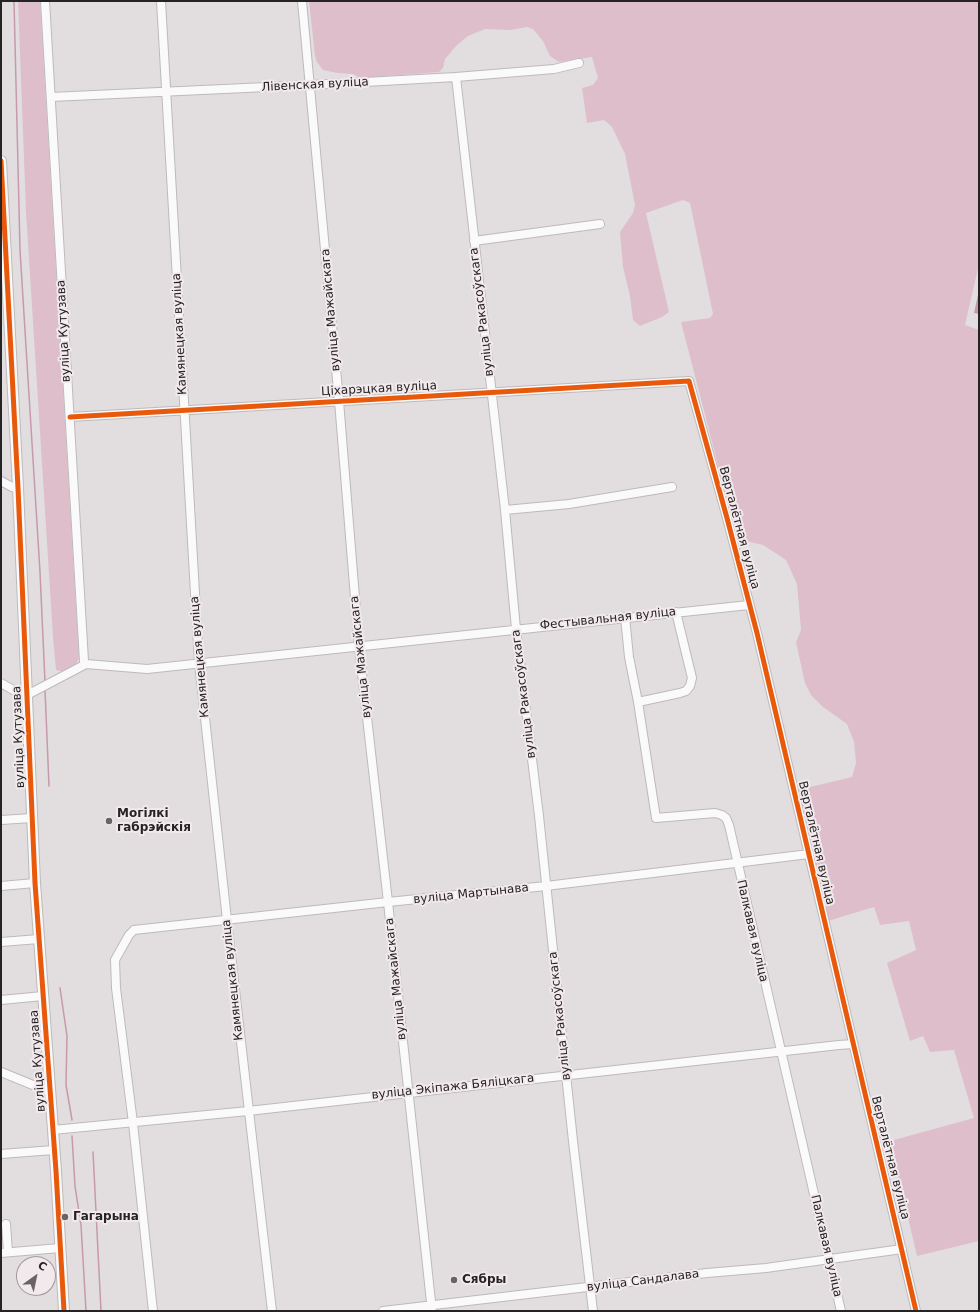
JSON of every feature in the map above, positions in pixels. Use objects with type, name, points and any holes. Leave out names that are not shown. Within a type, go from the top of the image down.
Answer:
[{"type":"main road","name":"вуліца Кутузава","points":[[1,161],[4,268],[18,488],[35,883],[53,1130],[64,1311]]},
{"type":"street","name":"вуліца Кутузава","points":[[45,1],[85,663]]},
{"type":"street","name":"Камянецкая вуліца","points":[[161,1],[199,663],[248,1111],[272,1311]]},
{"type":"street","name":"вуліца Мажайскага","points":[[302,1],[339,402],[359,647],[432,1308]]},
{"type":"street","name":"Лівенская вуліца","points":[[51,97],[456,77],[554,69],[579,63]]},
{"type":"street","name":"вуліца Ракасоўскага","points":[[456,77],[505,510],[516,629],[539,816],[566,1075],[593,1311]]},
{"type":"street","points":[[474,241],[600,224]]},
{"type":"street","name":"Ціхарэцкая вуліца","points":[[70,417],[689,381]]},
{"type":"street","name":"Верталётная вуліца","points":[[689,381],[727,518],[749,605],[916,1311]]},
{"type":"street","points":[[1,481],[12,488],[18,488]]},
{"type":"street","points":[[505,510],[569,504],[672,487]]},
{"type":"street","name":"Фестывальная вуліца","points":[[85,663],[147,669],[749,605]]},
{"type":"street","points":[[638,702],[680,693],[686,691],[690,686],[692,678],[676,612]]},
{"type":"street","name":"Палкавая вуліца","points":[[625,617],[629,657],[638,702],[656,818],[715,813],[726,818],[729,825],[841,1311]]},
{"type":"street","points":[[1,683],[15,692],[27,695],[85,663]]},
{"type":"street","points":[[1,820],[32,818]]},
{"type":"street","name":"вуліца Мартынава","points":[[133,1123],[116,988],[115,960],[129,935],[134,930],[546,886],[809,854]]},
{"type":"street","points":[[1,886],[35,883]]},
{"type":"street","points":[[1,942],[39,939]]},
{"type":"street","points":[[1,1000],[43,996]]},
{"type":"street","name":"вуліца Экіпажа Бяліцкага","points":[[53,1130],[248,1111],[408,1092],[853,1044]]},
{"type":"street","points":[[1,1072],[50,1092]]},
{"type":"street","points":[[133,1123],[153,1311]]},
{"type":"street","points":[[1,1154],[54,1150]]},
{"type":"street","points":[[6,1224],[4,1252],[60,1248]]},
{"type":"street","name":"вуліца Сандалава","points":[[383,1311],[432,1308],[590,1287],[707,1273],[766,1268],[902,1249]]},
{"type":"shaded area","points":[[18,1],[40,1],[79,658],[75,667],[64,672],[56,670],[53,637],[26,212]]},
{"type":"shaded area","points":[[309,1],[979,1],[979,264],[965,325],[979,330],[979,1241],[917,1256],[890,1141],[974,1118],[954,1050],[930,1052],[923,1036],[910,1041],[887,963],[916,950],[909,921],[880,925],[874,907],[828,921],[798,790],[852,777],[856,763],[854,742],[847,724],[823,707],[811,695],[805,683],[796,642],[801,630],[797,584],[786,560],[763,545],[746,541],[738,533],[733,523],[681,322],[710,318],[713,314],[690,203],[683,200],[646,213],[669,312],[662,317],[640,326],[633,320],[630,296],[623,267],[620,232],[633,213],[635,205],[625,154],[612,127],[604,120],[587,123],[582,88],[593,85],[598,78],[592,57],[559,62],[550,56],[543,41],[533,29],[527,27],[511,30],[485,29],[468,36],[456,46],[445,59],[443,68],[439,72],[361,78],[353,74],[323,70],[317,62],[315,56]]},
{"type":"shaded area","points":[[979,290],[979,314],[974,313]]},
{"type":"waterway","points":[[14,1],[20,250],[40,572],[45,682]]},
{"type":"waterway","points":[[45,690],[49,786]]},
{"type":"waterway","points":[[60,988],[67,1036],[66,1085],[72,1120]]},
{"type":"waterway","points":[[72,1136],[75,1186],[81,1225],[86,1311]]},
{"type":"waterway","points":[[93,1152],[101,1311]]},
{"type":"cycle path","points":[[1,161],[18,488],[35,883],[56,1171],[64,1311]]},
{"type":"cycle path","points":[[70,417],[689,381],[757,633],[916,1311]]},
{"type":"place","name":"Могілкі габрэйскія","points":[[109,821]]},
{"type":"place","name":"Гагарына","points":[[65,1217]]},
{"type":"place","name":"Сябры","points":[[454,1280]]}]
